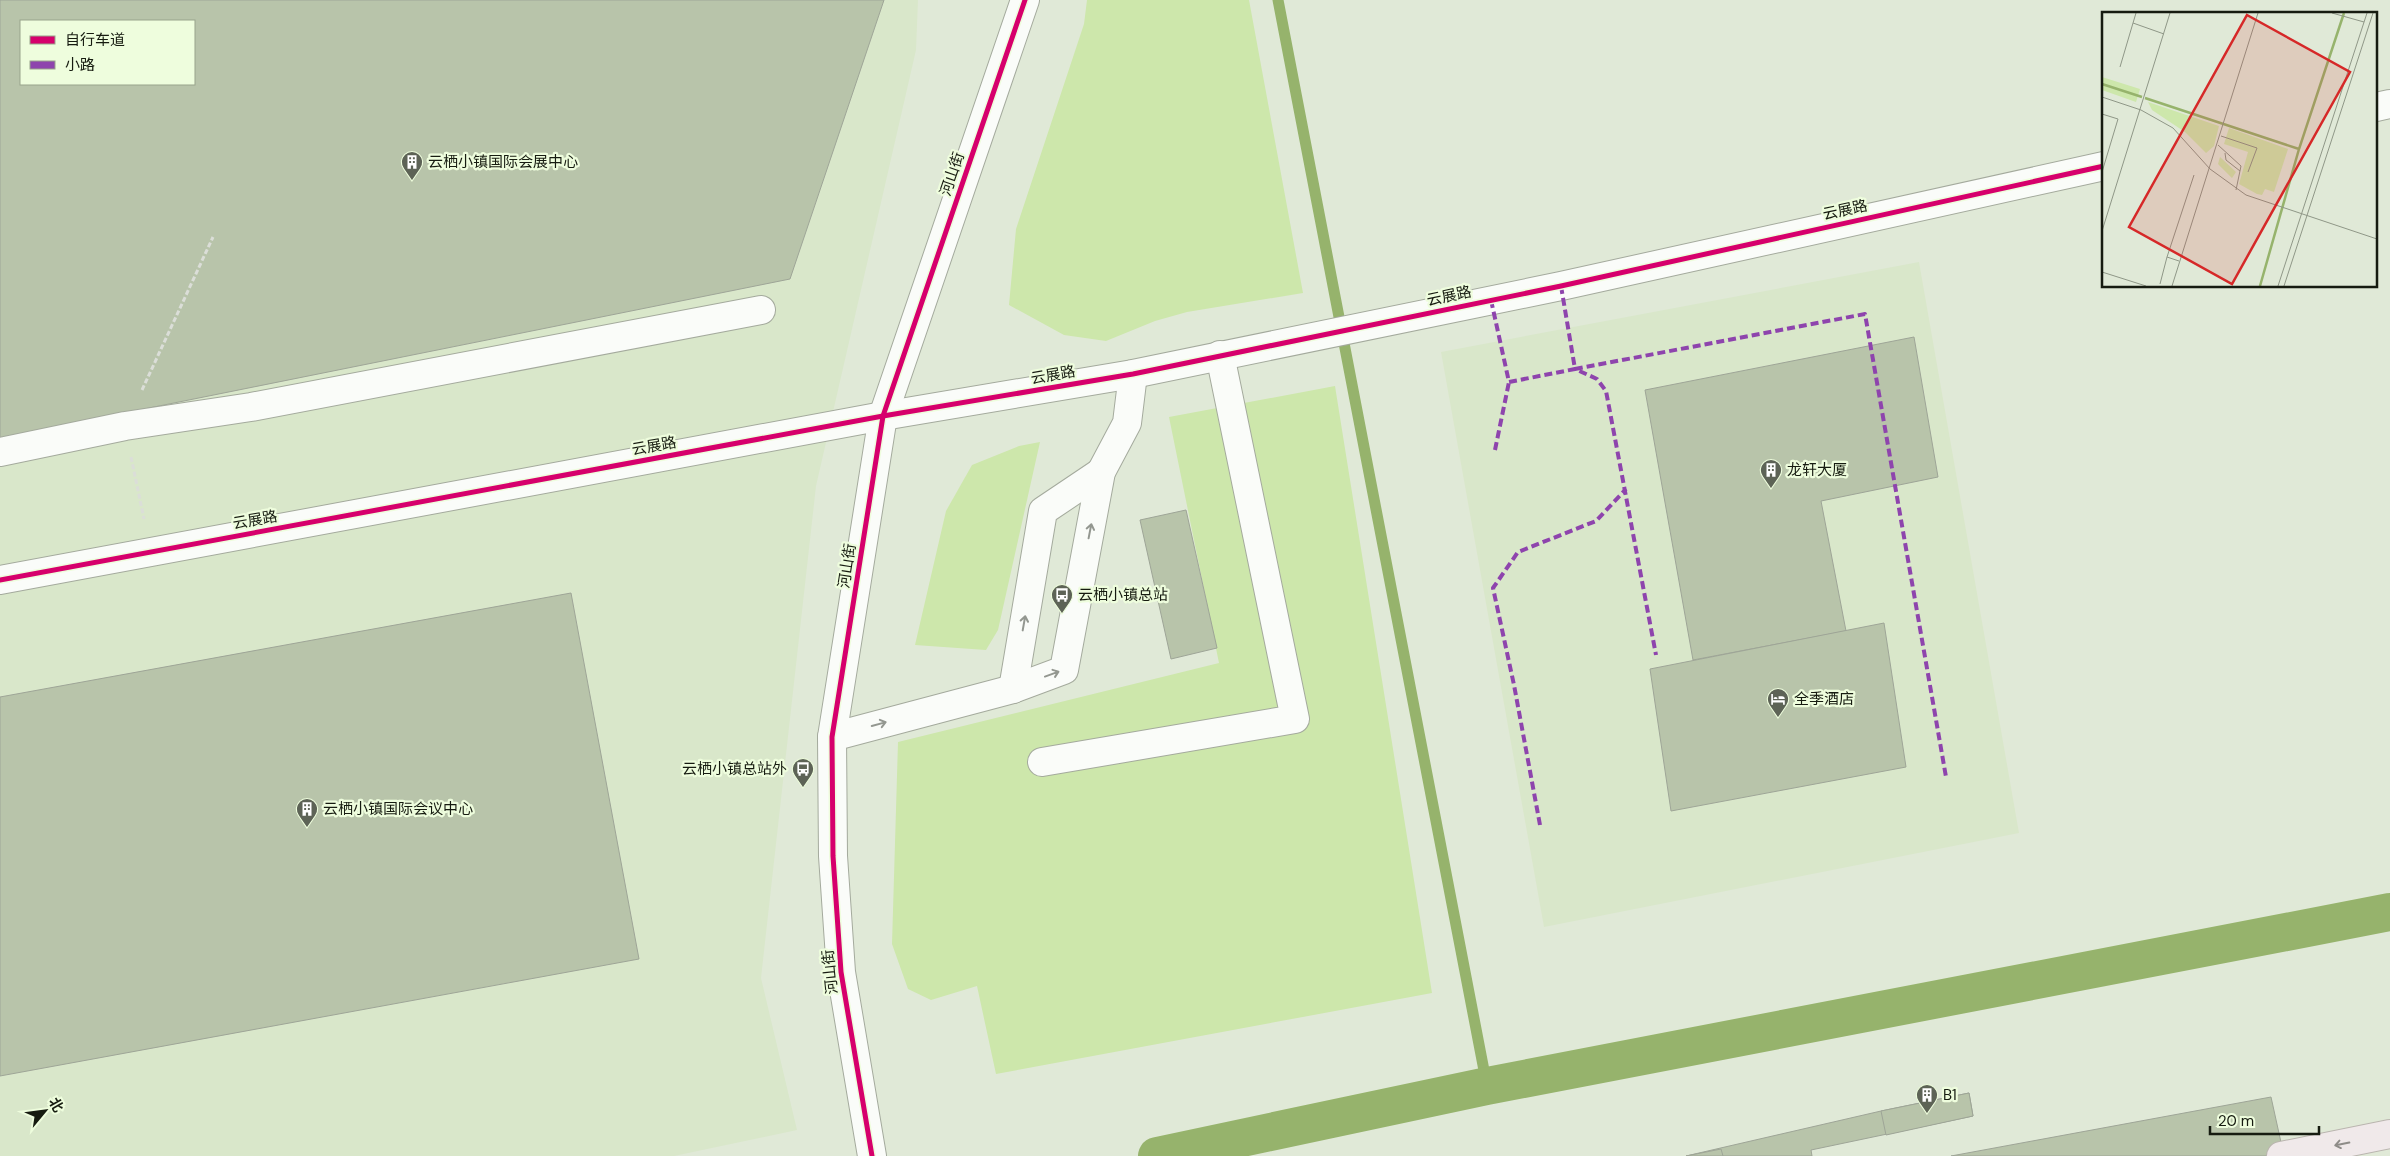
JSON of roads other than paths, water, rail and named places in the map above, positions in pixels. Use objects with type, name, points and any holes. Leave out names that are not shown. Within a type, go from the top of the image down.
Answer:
[{"type":"highway","points":[[2281,1156],[2390,1134]]},
{"type":"street","name":"河山街","points":[[872,1156],[841,972],[834,856],[832,736],[883,416],[1024,0]]},
{"type":"street","name":"云展路","points":[[0,580],[883,416],[1133,374],[1561,286],[2102,166]]},
{"type":"street","points":[[0,452],[125,426],[251,407],[761,310]]},
{"type":"street","points":[[1042,762],[1295,719],[1220,355]]},
{"type":"street","points":[[832,736],[1013,689],[1064,670],[1102,472],[1127,423],[1133,374]]},
{"type":"street","points":[[1013,689],[1043,512],[1102,472]]},
{"type":"waterway","points":[[1278,0],[1487,1086]]},
{"type":"waterway","points":[[1157,1156],[1487,1086],[2390,912]]},
{"type":"place","name":"云栖小镇国际会展中心","points":[[412,181]]},
{"type":"place","name":"龙轩大厦","points":[[1771,489]]},
{"type":"place","name":"云栖小镇总站","points":[[1062,614]]},
{"type":"place","name":"全季酒店","points":[[1778,718]]},
{"type":"place","name":"云栖小镇总站外","points":[[803,788]]},
{"type":"place","name":"云栖小镇国际会议中心","points":[[307,828]]},
{"type":"place","name":"B1","points":[[1927,1114]]}]
